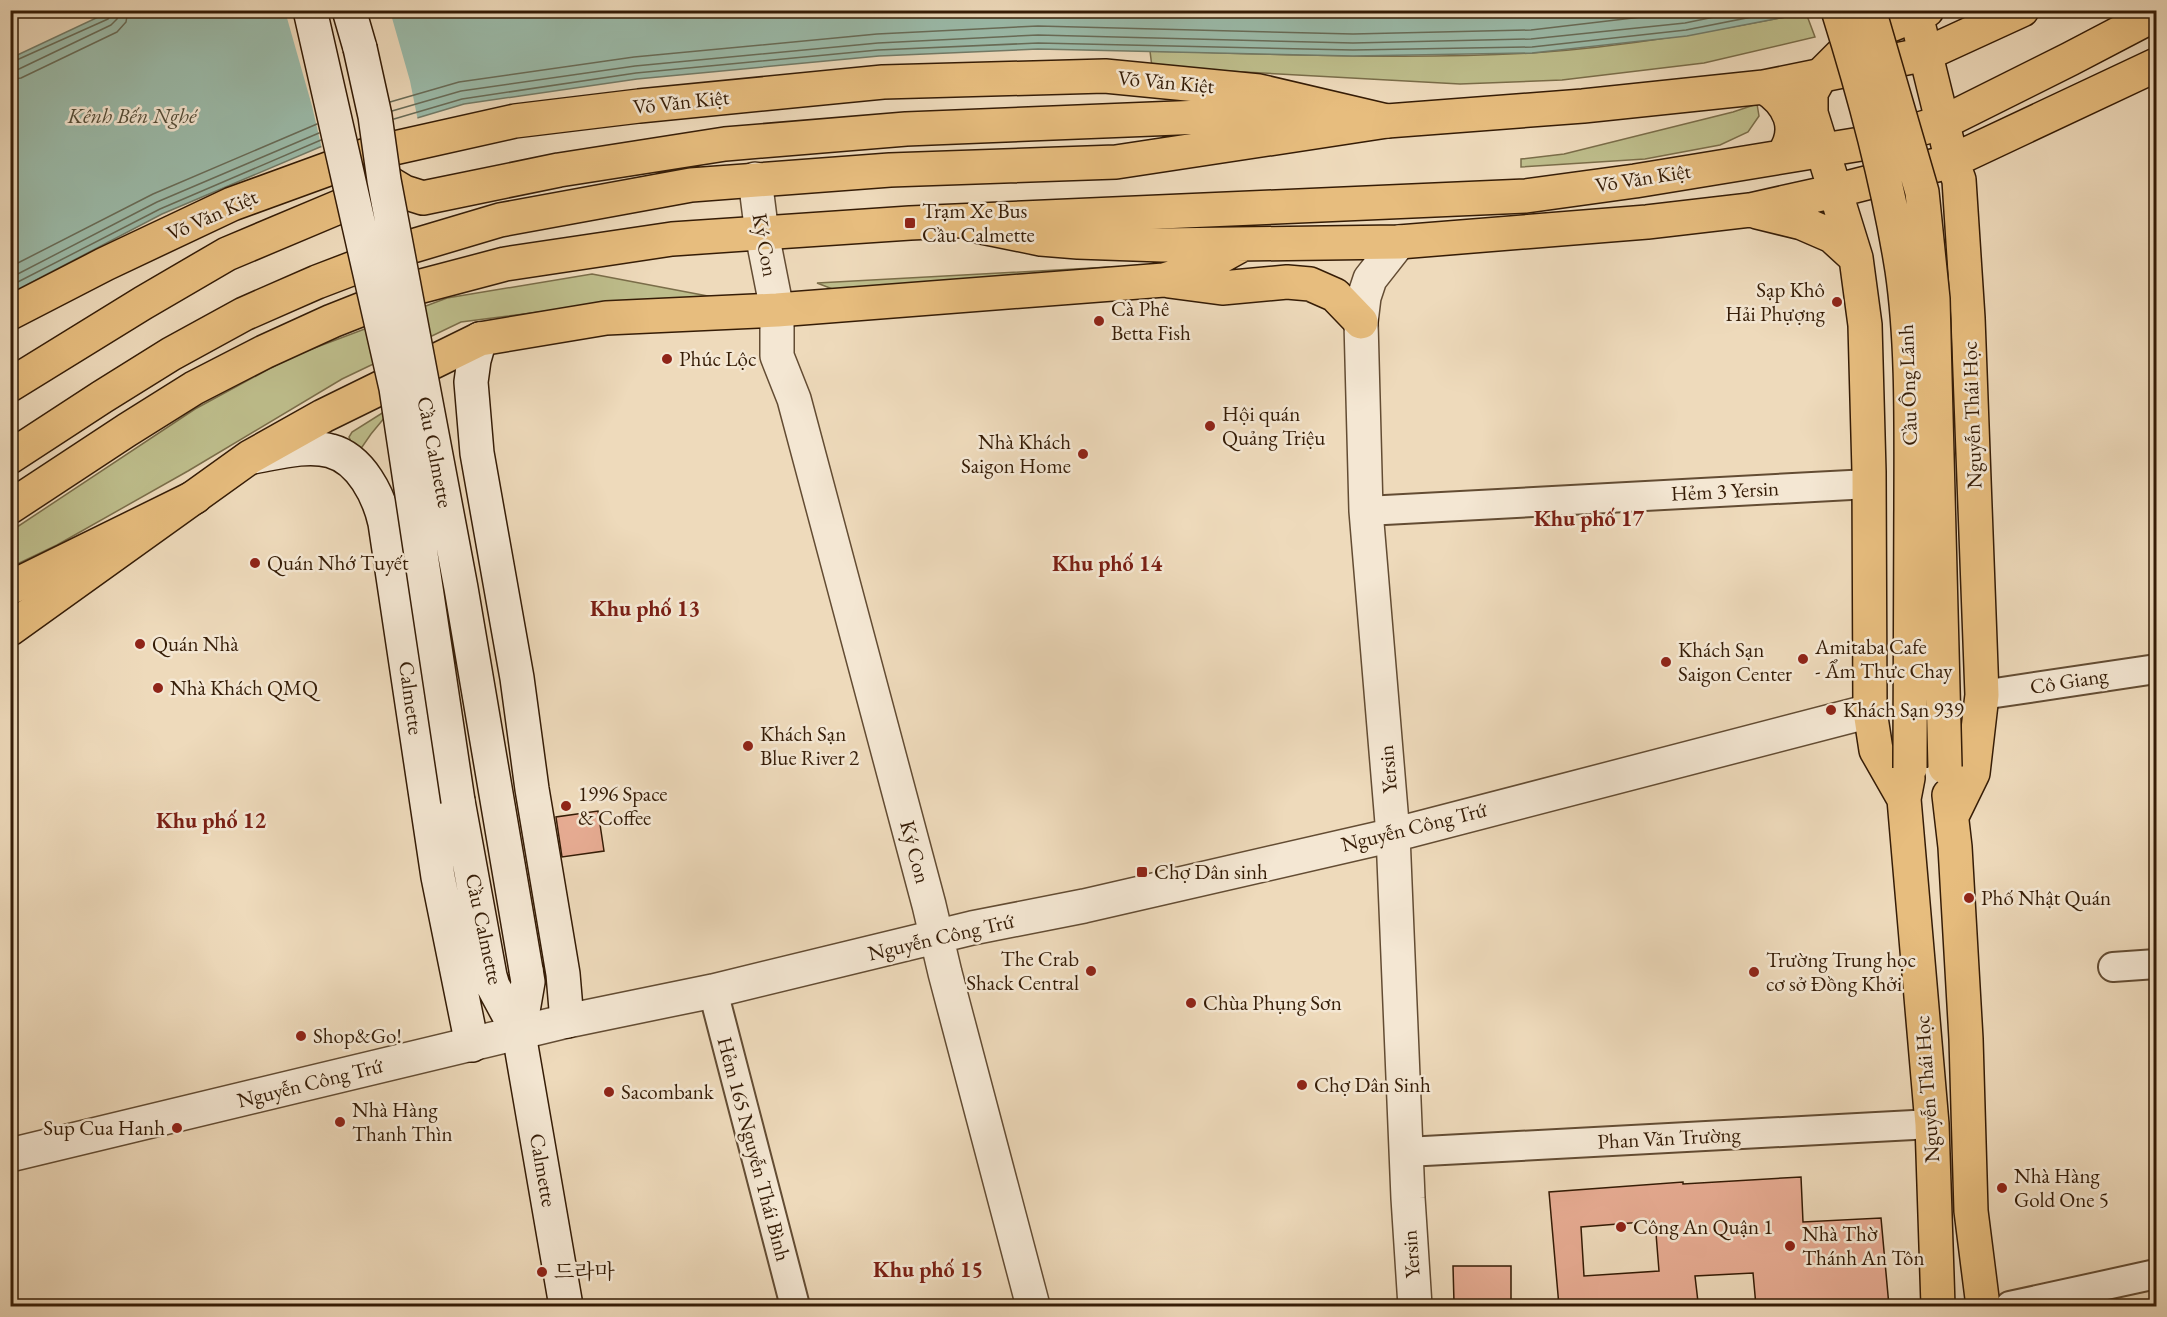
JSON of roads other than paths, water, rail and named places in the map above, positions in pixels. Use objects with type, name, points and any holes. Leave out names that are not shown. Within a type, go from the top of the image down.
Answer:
[{"type":"main road","name":"Cầu Ông Lãnh","points":[[1838,10],[1861,85],[1889,196],[1902,272],[1908,344],[1911,455],[1910,768]]},
{"type":"main road","name":"Cầu Ông Lãnh","points":[[1869,10],[1924,204],[1933,299],[1945,767]]},
{"type":"main road","name":"Võ Văn Kiệt","points":[[10,457],[171,354],[244,314],[317,282],[406,248],[500,220],[691,185],[890,170],[1116,162],[1387,121],[1583,106],[1764,87],[1926,54],[2022,10]]},
{"type":"main road","points":[[1821,75],[1857,39],[1921,13]]},
{"type":"main road","name":"Nguyễn Thái Học","points":[[1921,13],[1926,54],[1952,161],[1959,180],[1968,318],[1982,695],[1973,773],[1952,816]]},
{"type":"main road","name":"Võ Văn Kiệt","points":[[10,507],[194,388],[264,352],[332,321],[418,288],[505,264],[586,250],[672,239],[955,221],[1526,196],[1635,181],[1873,142],[1944,122],[2157,14]]},
{"type":"main road","name":"Võ Văn Kiệt","points":[[955,221],[1041,239],[1078,242],[1162,245],[1399,242],[1647,222],[1750,210],[1952,161],[2157,65]]},
{"type":"main road","name":"Nguyễn Thái Học","points":[[1821,75],[1811,93],[1811,113],[1856,258],[1865,325],[1869,484],[1870,711],[1876,750],[1904,799]]},
{"type":"main road","name":"Võ Văn Kiệt","points":[[10,313],[105,264],[232,204],[372,153],[515,121],[639,106],[883,82],[1105,76],[1259,91],[1387,121]]},
{"type":"main road","points":[[1764,87],[1781,99],[1792,118],[1791,138],[1783,156]]},
{"type":"main road","points":[[384,180],[404,192],[423,198],[560,170],[725,144],[906,129],[1202,117],[1387,121]]},
{"type":"main road","points":[[1961,210],[1988,154],[2007,135]]},
{"type":"main road","name":"Võ Văn Kiệt","points":[[10,435],[92,381],[203,317],[308,267],[397,231],[542,192],[697,167],[755,179]]},
{"type":"main road","points":[[10,385],[227,254],[353,201]]},
{"type":"main road","points":[[1750,210],[1802,223],[1832,236],[1856,258]]},
{"type":"main road","name":"Võ Văn Kiệt","points":[[10,629],[250,457],[323,416],[480,339],[606,318],[777,310],[1164,280],[1196,270],[1243,244]]},
{"type":"main road","points":[[1164,280],[1222,288],[1287,282],[1310,284],[1335,295],[1361,322]]},
{"type":"main road","points":[[1865,325],[1968,318]]},
{"type":"main road","name":"Võ Văn Kiệt","points":[[10,588],[195,497]]},
{"type":"main road","name":"Nguyễn Thái Học","points":[[1945,767],[1952,816],[1966,1039],[1971,1211],[1983,1306]]},
{"type":"main road","name":"Nguyễn Thái Học","points":[[1910,768],[1904,799],[1932,1124],[1938,1306]]},
{"type":"street","name":"Cầu Calmette","points":[[310,10],[396,388],[458,801],[490,976],[519,1034]]},
{"type":"street","name":"Cầu Calmette","points":[[349,10],[375,116],[384,180],[463,600],[528,982],[519,1034]]},
{"type":"street","name":"Ký Con","points":[[755,179],[762,234],[777,310],[798,355],[794,399],[1033,1306]]},
{"type":"street","name":"Yersin","points":[[1399,242],[1370,279],[1364,297],[1361,322],[1366,511],[1393,835],[1406,1152],[1415,1306]]},
{"type":"street","points":[[480,339],[471,382],[477,453],[518,678],[532,789],[562,974],[567,1021]]},
{"type":"street","name":"Calmette","points":[[250,457],[302,450],[333,451],[355,465],[369,482],[380,503],[385,523],[438,877],[472,1045]]},
{"type":"street","name":"Hẻm 3 Yersin","points":[[1366,511],[1869,484]]},
{"type":"street","points":[[385,523],[487,506]]},
{"type":"street","name":"Cô Giang","points":[[1982,695],[2157,669]]},
{"type":"street","name":"Nguyễn Công Trứ","points":[[10,1155],[567,1021],[714,990],[936,937],[1084,906],[1393,835],[1427,824],[1870,711]]},
{"type":"street","points":[[2113,967],[2157,964]]},
{"type":"street","name":"Hẻm 165 Nguyễn Thái Bình","points":[[714,990],[795,1306]]},
{"type":"street","name":"Calmette","points":[[519,1034],[567,1306]]},
{"type":"street","name":"Phan Văn Trường","points":[[1406,1152],[1932,1124]]},
{"type":"street","points":[[2010,1306],[2157,1274]]},
{"type":"water","name":"Kênh Bến Nghé","points":[[111,11],[1816,11],[1687,36],[1532,53],[1353,56],[1038,49],[879,56],[637,79],[464,104],[320,147],[162,214],[11,293],[11,58]]},
{"type":"place","name":"Trạm Xe Bus Cầu Calmette","points":[[910,223]]},
{"type":"place","name":"Sạp Khô Hải Phựợng","points":[[1837,302]]},
{"type":"place","name":"Cà Phê Betta Fish","points":[[1099,321]]},
{"type":"place","name":"Phúc Lộc","points":[[667,359]]},
{"type":"place","name":"Hội quán Quảng Triệu","points":[[1210,426]]},
{"type":"place","name":"Nhà Khách Saigon Home","points":[[1083,454]]},
{"type":"place","name":"Quán Nhớ Tuyết","points":[[255,563]]},
{"type":"place","name":"Quán Nhà","points":[[140,644]]},
{"type":"place","name":"Amitaba Cafe - Ẩm Thực Chay","points":[[1803,659]]},
{"type":"place","name":"Khách Sạn Saigon Center","points":[[1666,662]]},
{"type":"place","name":"Nhà Khách QMQ","points":[[158,688]]},
{"type":"place","name":"Khách Sạn 939","points":[[1831,710]]},
{"type":"place","name":"Khách Sạn Blue River 2","points":[[748,746]]},
{"type":"place","name":"1996 Space & Coffee","points":[[566,806]]},
{"type":"place","name":"Chợ Dân sinh","points":[[1142,872]]},
{"type":"place","name":"Phố Nhật Quán","points":[[1969,898]]},
{"type":"place","name":"The Crab Shack Central","points":[[1091,971]]},
{"type":"place","name":"Trường Trung học cơ sở Đồng Khởi","points":[[1754,972]]},
{"type":"place","name":"Chùa Phụng Sơn","points":[[1191,1003]]},
{"type":"place","name":"Shop&Go!","points":[[301,1036]]},
{"type":"place","name":"Chợ Dân Sinh","points":[[1302,1085]]},
{"type":"place","name":"Sacombank","points":[[609,1092]]},
{"type":"place","name":"Nhà Hàng Thanh Thìn","points":[[340,1122]]},
{"type":"place","name":"Sup Cua Hanh","points":[[177,1128]]},
{"type":"place","name":"Nhà Hàng Gold One 5","points":[[2002,1188]]},
{"type":"place","name":"Công An Quận 1","points":[[1621,1227]]},
{"type":"place","name":"Nhà Thờ Thánh An Tôn","points":[[1790,1246]]},
{"type":"place","name":"드라마","points":[[542,1272]]},
{"type":"district","name":"Khu phố 17","points":[[1589,518]]},
{"type":"district","name":"Khu phố 14","points":[[1107,563]]},
{"type":"district","name":"Khu phố 13","points":[[645,608]]},
{"type":"district","name":"Khu phố 12","points":[[211,820]]},
{"type":"district","name":"Khu phố 15","points":[[928,1269]]}]
